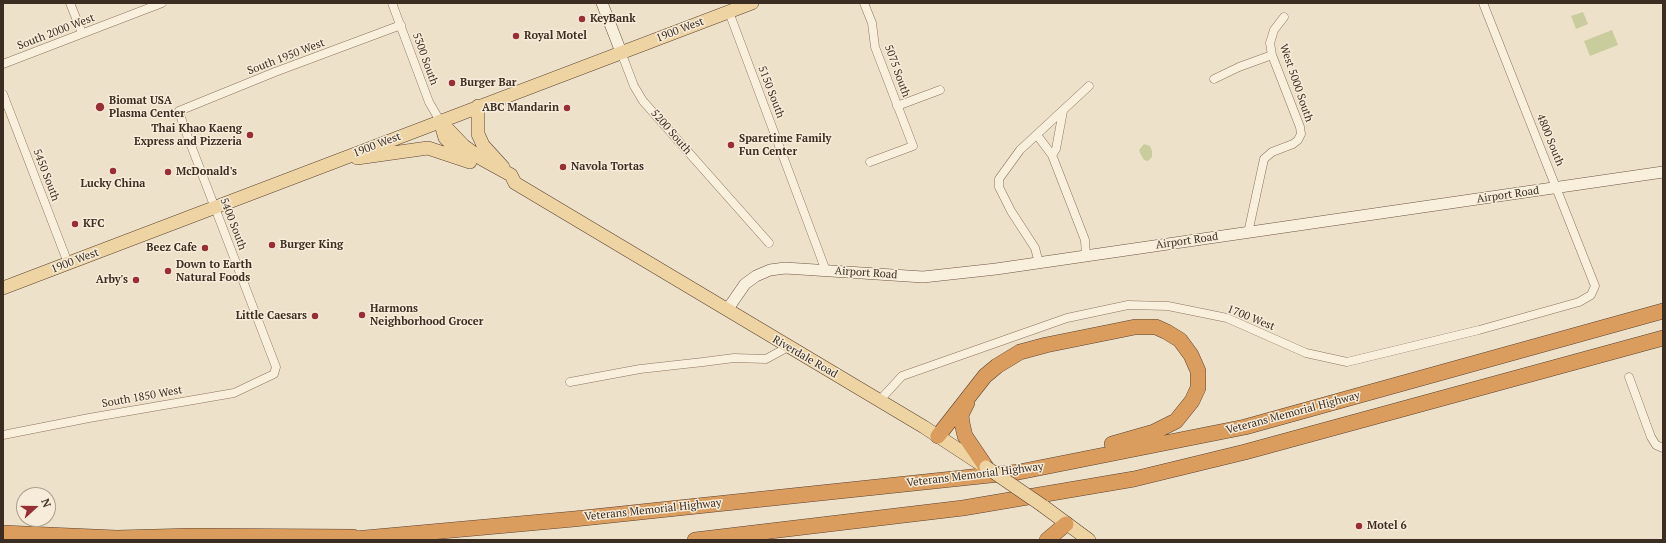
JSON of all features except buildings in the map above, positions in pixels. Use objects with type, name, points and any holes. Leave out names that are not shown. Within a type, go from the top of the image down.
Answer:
[{"type":"highway","name":"Veterans Memorial Highway","points":[[343,540],[574,519],[1019,472],[1245,427],[1663,311]]},
{"type":"highway","points":[[938,436],[985,376],[996,366],[1020,352],[1135,327],[1156,327],[1180,340],[1191,354],[1198,371],[1198,388],[1192,401],[1176,421],[1154,432],[1019,472]]},
{"type":"highway","points":[[695,540],[963,508],[1080,489],[1167,471],[1245,452],[1663,338]]},
{"type":"highway","points":[[971,393],[962,414],[962,423],[965,436],[986,467]]},
{"type":"highway","points":[[776,540],[920,521],[963,508]]},
{"type":"highway","points":[[1047,540],[1066,524]]},
{"type":"highway","points":[[3,533],[117,538],[191,536],[372,537]]},
{"type":"main road","name":"1900 West","points":[[3,288],[752,3]]},
{"type":"main road","points":[[478,106],[478,134],[483,145],[513,179]]},
{"type":"main road","name":"Riverdale Road","points":[[440,121],[445,138],[470,162],[508,183],[513,179]]},
{"type":"main road","name":"Riverdale Road","points":[[440,121],[464,146],[482,159],[727,310],[938,436],[986,467],[1089,540]]},
{"type":"main road","points":[[332,162],[428,148],[470,162]]},
{"type":"street","points":[[70,3],[82,33]]},
{"type":"street","name":"South 2000 West","points":[[3,64],[162,3]]},
{"type":"street","name":"5300 South","points":[[392,3],[429,102],[440,121]]},
{"type":"street","name":"5200 South","points":[[602,3],[634,86],[643,101],[769,243]]},
{"type":"street","name":"5075 South","points":[[864,3],[872,23],[875,47],[913,146],[870,162]]},
{"type":"street","name":"4800 South","points":[[1483,3],[1595,286]]},
{"type":"street","name":"5150 South","points":[[729,12],[826,271]]},
{"type":"street","name":"West 5000 South","points":[[1248,232],[1264,159],[1272,152],[1293,144],[1298,140],[1301,134],[1300,127],[1272,55],[1270,43],[1274,30],[1284,17]]},
{"type":"street","name":"South 1950 West","points":[[179,111],[275,72],[400,25]]},
{"type":"street","points":[[1214,79],[1239,67],[1272,55]]},
{"type":"street","points":[[1039,263],[1035,248],[1008,205],[999,187],[999,179],[1020,150],[1090,86]]},
{"type":"street","points":[[898,106],[940,90]]},
{"type":"street","name":"5450 South","points":[[3,94],[68,263]]},
{"type":"street","name":"5400 South","points":[[179,111],[184,128],[276,367]]},
{"type":"street","points":[[1052,155],[1056,149],[1063,111]]},
{"type":"street","points":[[1037,135],[1052,155],[1085,240],[1086,256]]},
{"type":"street","name":"Airport Road","points":[[727,310],[745,284],[756,276],[770,270],[785,268],[923,277],[996,269],[1663,172]]},
{"type":"street","name":"1700 West","points":[[879,401],[902,376],[1067,318],[1128,305],[1168,306],[1227,318],[1306,353],[1347,362],[1480,330],[1579,302],[1591,296],[1595,286]]},
{"type":"street","points":[[570,382],[640,369],[734,358],[766,359],[788,347]]},
{"type":"street","name":"South 1850 West","points":[[3,435],[89,418],[234,393],[274,374],[276,367]]},
{"type":"street","points":[[1629,378],[1650,437],[1656,445],[1663,448]]},
{"type":"green space","points":[[1583,12],[1588,24],[1576,29],[1571,16]]},
{"type":"green space","points":[[1612,30],[1618,45],[1590,56],[1584,41]]},
{"type":"green space","points":[[1144,144],[1150,146],[1152,151],[1152,157],[1148,161],[1144,160],[1139,150]]},
{"type":"place","name":"KeyBank","points":[[582,19]]},
{"type":"place","name":"Royal Motel","points":[[516,36]]},
{"type":"place","name":"Burger Bar","points":[[452,83]]},
{"type":"place","name":"Biomat USA Plasma Center","points":[[100,107]]},
{"type":"place","name":"ABC Mandarin","points":[[567,108]]},
{"type":"place","name":"Thai Khao Kaeng Express and Pizzeria","points":[[250,135]]},
{"type":"place","name":"Sparetime Family Fun Center","points":[[731,145]]},
{"type":"place","name":"Navola Tortas","points":[[563,167]]},
{"type":"place","name":"Lucky China","points":[[113,171]]},
{"type":"place","name":"McDonald's","points":[[168,172]]},
{"type":"place","name":"KFC","points":[[75,224]]},
{"type":"place","name":"Burger King","points":[[272,245]]},
{"type":"place","name":"Beez Cafe","points":[[205,248]]},
{"type":"place","name":"Down to Earth Natural Foods","points":[[168,271]]},
{"type":"place","name":"Arby's","points":[[136,280]]},
{"type":"place","name":"Harmons Neighborhood Grocer","points":[[362,315]]},
{"type":"place","name":"Little Caesars","points":[[315,316]]},
{"type":"place","name":"Motel 6","points":[[1359,526]]}]
